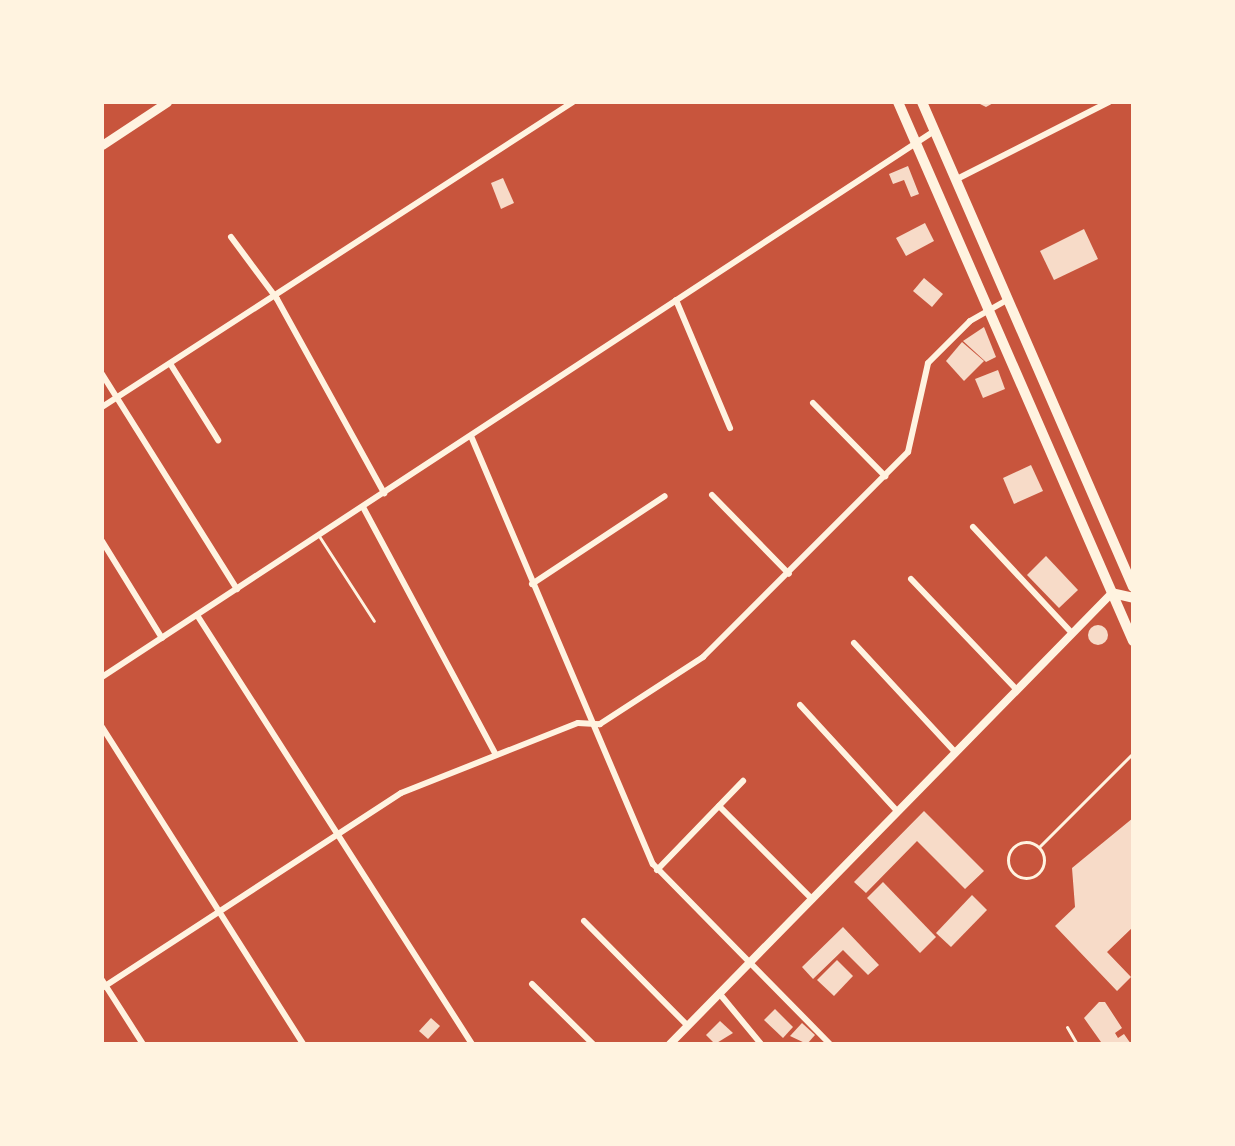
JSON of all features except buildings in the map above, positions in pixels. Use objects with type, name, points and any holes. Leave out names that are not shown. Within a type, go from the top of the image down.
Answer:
[{"type":"main road","points":[[102,145],[168,102]]},
{"type":"main road","points":[[898,102],[1133,641]]},
{"type":"main road","points":[[922,102],[1133,587]]},
{"type":"main road","points":[[1112,593],[1133,598]]},
{"type":"street","points":[[102,407],[277,299],[573,102]]},
{"type":"street","points":[[955,180],[1109,102]]},
{"type":"street","points":[[102,677],[471,436],[915,141],[934,131]]},
{"type":"street","points":[[231,237],[277,299],[384,493]]},
{"type":"street","points":[[676,300],[730,428]]},
{"type":"street","points":[[143,1044],[103,984],[401,793],[496,755],[589,723],[600,724],[703,657],[885,476],[912,444],[919,388],[928,363],[988,310],[1007,300]]},
{"type":"street","points":[[171,365],[218,440]]},
{"type":"street","points":[[102,374],[237,589]]},
{"type":"street","points":[[813,403],[885,476]]},
{"type":"street","points":[[471,436],[589,723],[657,870],[830,1044]]},
{"type":"street","points":[[712,495],[789,574]]},
{"type":"street","points":[[532,584],[665,496]]},
{"type":"street","points":[[363,507],[496,755]]},
{"type":"street","points":[[973,527],[1072,633]]},
{"type":"street","points":[[102,541],[162,638]]},
{"type":"street","points":[[911,579],[1016,689]]},
{"type":"street","points":[[670,1044],[1112,593]]},
{"type":"street","points":[[197,615],[472,1044]]},
{"type":"street","points":[[854,643],[955,752]]},
{"type":"street","points":[[800,705],[897,812]]},
{"type":"street","points":[[102,727],[303,1044]]},
{"type":"street","points":[[657,870],[743,781]]},
{"type":"street","points":[[719,806],[812,899]]},
{"type":"street","points":[[584,921],[688,1026]]},
{"type":"street","points":[[532,984],[593,1044]]},
{"type":"street","points":[[719,993],[761,1044]]},
{"type":"lane","points":[[319,536],[374,621]]},
{"type":"lane","points":[[1039,847],[1133,753]]},
{"type":"lane","points":[[1016,844],[1039,847],[1043,864],[1037,874],[1021,878],[1011,871],[1009,854],[1016,844]]},
{"type":"lane","points":[[1067,1027],[1077,1044]]}]
